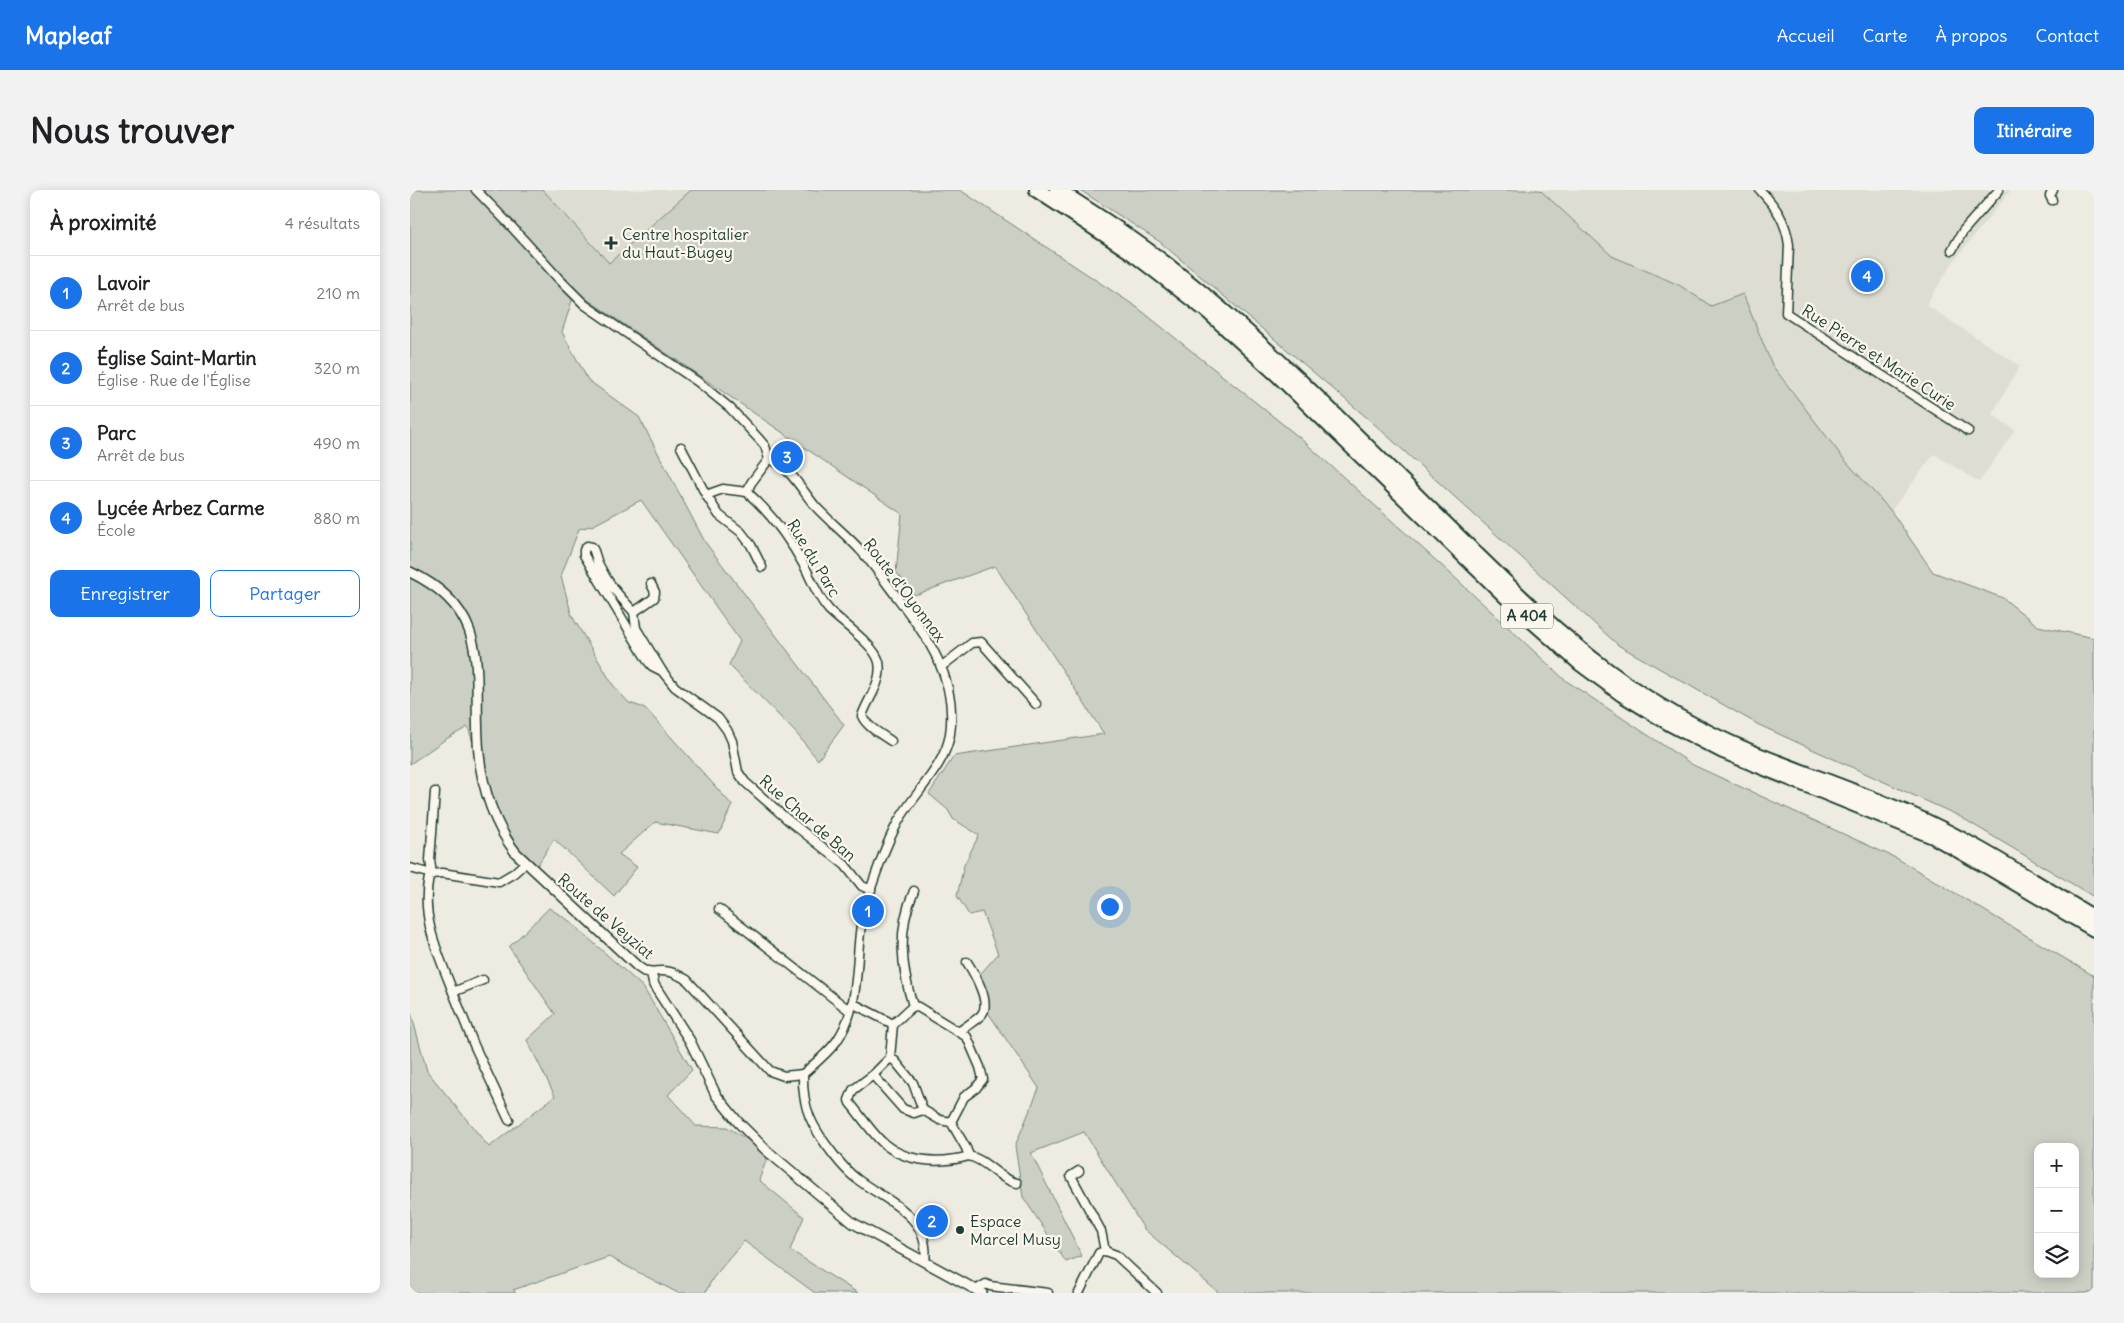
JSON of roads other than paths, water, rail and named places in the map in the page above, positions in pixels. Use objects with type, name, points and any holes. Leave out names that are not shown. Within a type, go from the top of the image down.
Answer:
[{"type":"highway","name":"A 404","points":[[1037,190],[1130,251],[1210,313],[1277,374],[1519,609],[1564,649],[1615,689],[1671,724],[1722,751],[1933,836],[2094,929]]},
{"type":"highway","name":"A 404","points":[[1057,190],[1135,242],[1216,306],[1282,365],[1554,627],[1591,658],[1632,688],[1679,717],[1726,741],[1936,826],[2000,861],[2094,918]]},
{"type":"street","name":"Route d'Oyonnax","points":[[476,190],[585,305],[698,382],[730,408],[765,446],[769,459],[776,461],[817,507],[862,552],[914,620],[942,666],[951,713],[950,734],[947,745],[934,770],[898,822],[871,890],[862,921],[851,1007],[844,1028],[835,1043],[804,1074]]},
{"type":"street","name":"Rue Pierre et Marie Curie","points":[[1760,190],[1781,215],[1788,235],[1786,313],[1968,431]]},
{"type":"street","points":[[1952,250],[1963,231],[1999,190]]},
{"type":"street","points":[[2052,200],[2050,196],[2053,190]]},
{"type":"street","points":[[681,447],[706,494],[720,515],[741,532],[751,545],[762,567]]},
{"type":"street","points":[[706,494],[723,490],[747,492],[751,483],[769,459]]},
{"type":"street","name":"Rue du Parc","points":[[747,492],[766,509],[785,533],[828,609],[867,645],[878,660],[880,674],[862,716],[864,721],[876,732],[891,741]]},
{"type":"street","name":"Rue Char de Ban","points":[[662,671],[652,666],[632,637],[584,556],[585,548],[592,546],[596,553],[597,562],[611,587],[634,612],[636,628],[662,671],[675,687],[718,718],[732,741],[738,772],[745,782],[788,820],[845,865],[862,886],[871,890]]},
{"type":"street","name":"Route de Veyziat","points":[[410,572],[428,582],[447,597],[470,632],[478,674],[480,768],[501,829],[510,845],[525,863],[638,967],[644,971],[651,972],[654,985],[690,1041],[716,1095],[738,1122],[766,1150],[853,1223],[979,1292]]},
{"type":"street","points":[[634,612],[654,598],[651,584]]},
{"type":"street","points":[[942,666],[972,643],[981,642],[1036,704]]},
{"type":"street","points":[[435,792],[430,860],[432,874],[428,884],[427,912],[430,934],[474,1045],[509,1120]]},
{"type":"street","points":[[410,868],[432,874],[442,872],[499,882],[514,873],[525,863]]},
{"type":"street","points":[[913,1006],[904,977],[902,959],[903,927],[907,907],[914,891]]},
{"type":"street","points":[[719,909],[851,1007],[893,1024]]},
{"type":"street","points":[[960,1031],[982,1015],[984,1008],[984,1001],[977,979],[968,962]]},
{"type":"street","points":[[651,972],[661,970],[673,972],[687,980],[770,1071],[784,1076],[804,1074],[803,1093],[807,1113],[817,1133],[851,1174],[904,1210],[914,1220],[927,1250],[925,1262]]},
{"type":"street","points":[[453,992],[483,980]]},
{"type":"street","points":[[913,1006],[893,1024],[890,1058],[874,1075],[853,1090],[849,1100],[881,1141],[901,1154],[924,1160],[954,1160],[969,1156],[976,1158],[1007,1181],[1017,1183]]},
{"type":"street","points":[[913,1006],[960,1031],[969,1040],[980,1067],[982,1079],[976,1088],[964,1097],[951,1122]]},
{"type":"street","points":[[890,1058],[895,1061],[912,1083],[924,1110],[940,1120],[951,1122]]},
{"type":"street","points":[[874,1075],[903,1109],[914,1113],[924,1110]]},
{"type":"street","points":[[951,1122],[969,1156]]},
{"type":"street","points":[[1079,1171],[1070,1176],[1101,1231],[1105,1251]]},
{"type":"street","points":[[1079,1293],[1099,1253],[1105,1251],[1116,1255],[1157,1293]]},
{"type":"street","points":[[979,1292],[986,1284],[1048,1293]]},
{"type":"place","name":"Centre hospitalier du Haut-Bugey","points":[[611,243]]},
{"type":"place","name":"Lycée Arbez Carme","points":[[1867,276]]},
{"type":"place","name":"Parc","points":[[787,457]]},
{"type":"place","name":"Lavoir","points":[[868,911]]},
{"type":"place","name":"Église Saint-Martin","points":[[932,1221]]},
{"type":"place","name":"Espace Marcel Musy","points":[[960,1230]]}]
